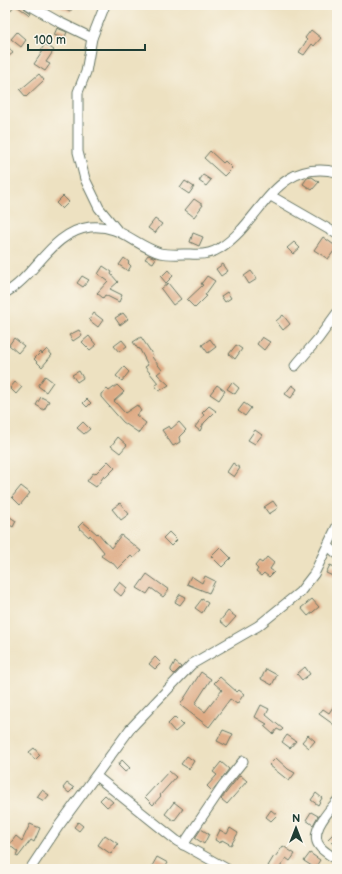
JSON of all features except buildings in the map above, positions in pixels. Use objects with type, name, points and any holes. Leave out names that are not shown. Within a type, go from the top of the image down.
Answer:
[{"type":"street","points":[[29,5],[52,19],[92,38]]},
{"type":"street","points":[[105,5],[92,38],[87,65],[78,92],[78,152],[85,179],[99,208],[116,230],[140,244],[161,253],[196,255],[208,253],[219,249],[244,228],[258,209],[286,179],[311,169],[337,172]]},
{"type":"street","points":[[271,196],[337,234]]},
{"type":"street","points":[[5,293],[11,290],[22,280],[39,260],[59,242],[75,231],[90,227],[116,230]]},
{"type":"street","points":[[295,366],[318,339],[337,313]]},
{"type":"street","points":[[30,869],[58,827],[130,729],[192,664],[258,626],[300,592],[314,574],[337,526]]},
{"type":"street","points":[[328,546],[337,554]]},
{"type":"street","points":[[184,845],[223,786],[243,761]]},
{"type":"street","points":[[96,776],[177,841],[226,869]]},
{"type":"street","points":[[337,801],[318,827],[316,836],[320,848],[337,860]]}]
